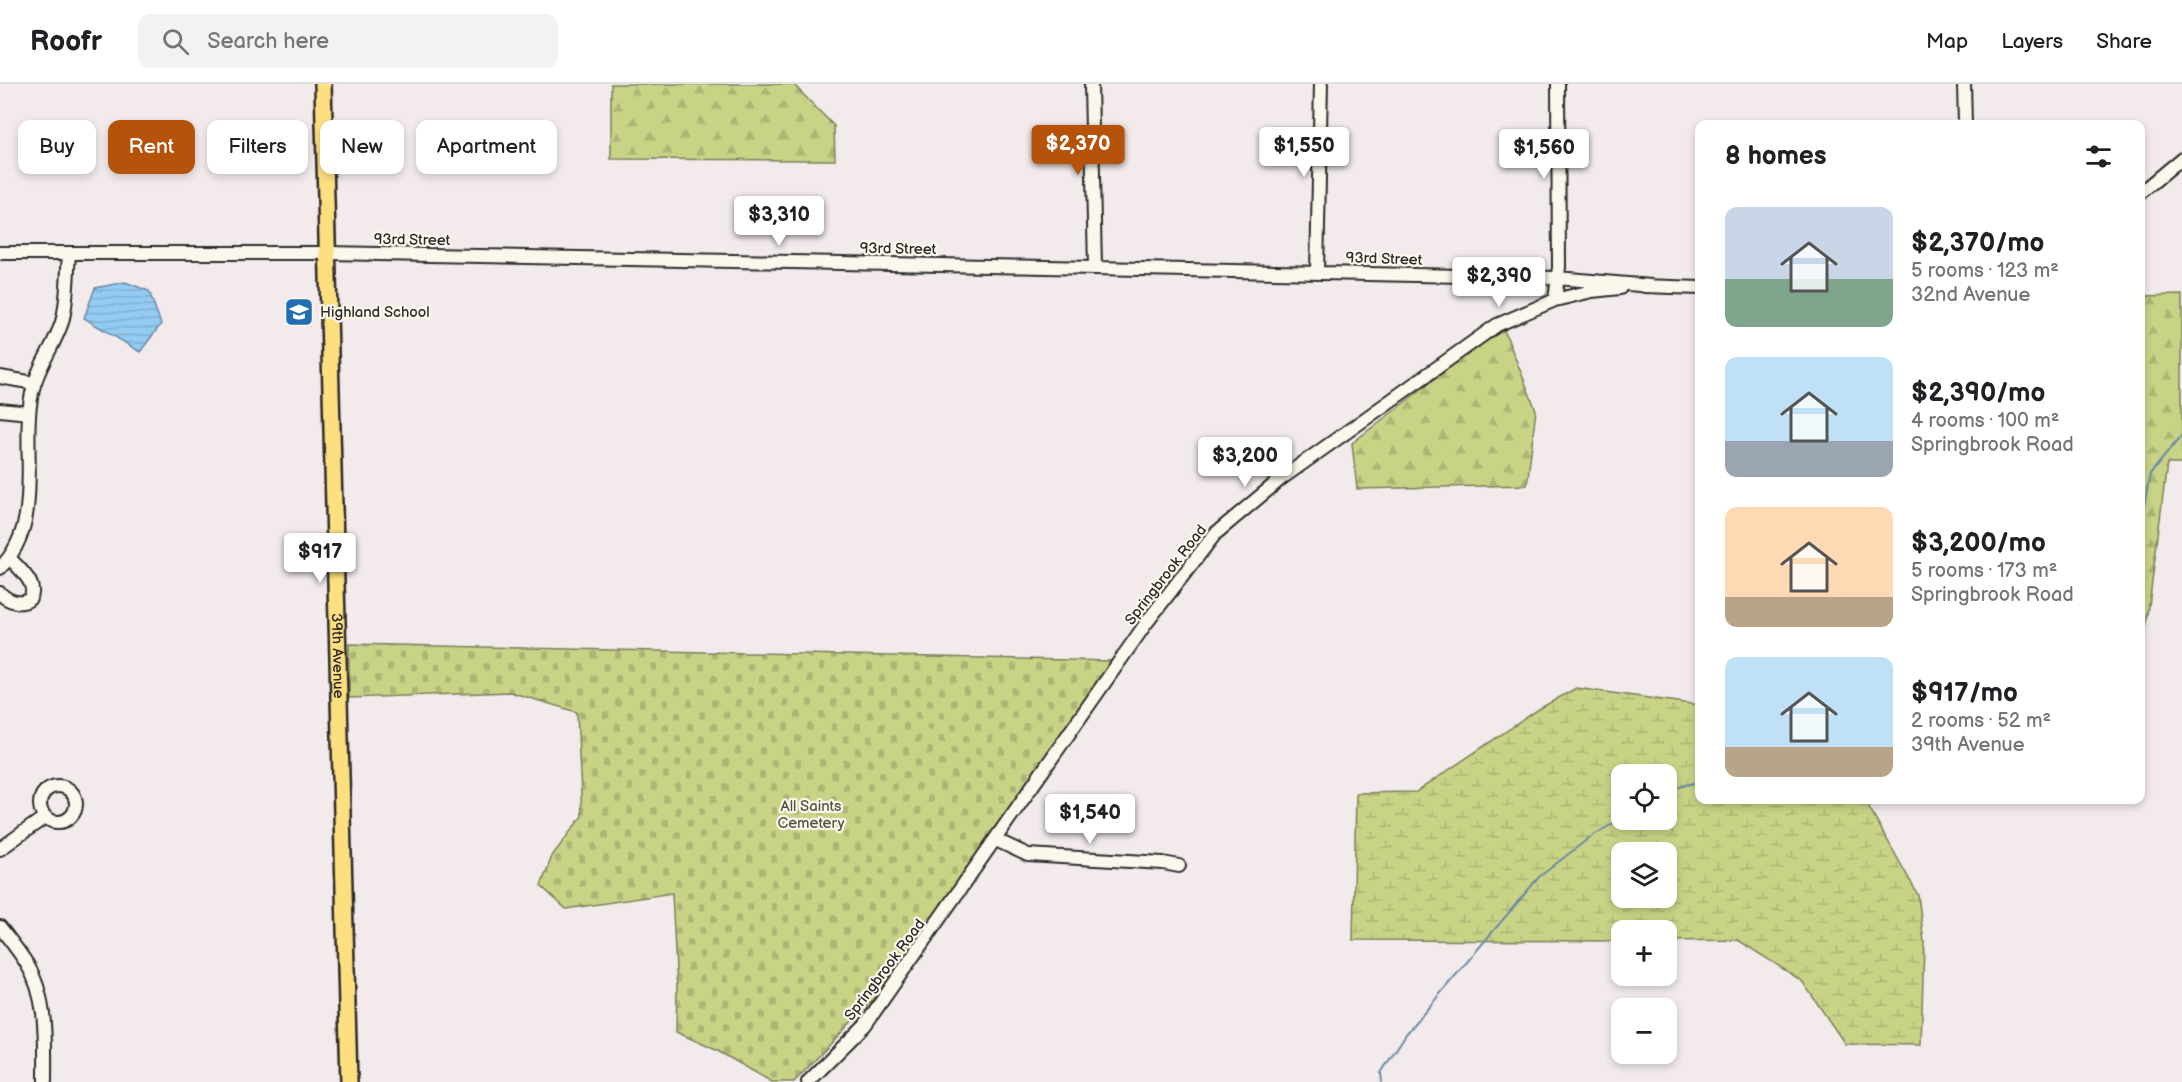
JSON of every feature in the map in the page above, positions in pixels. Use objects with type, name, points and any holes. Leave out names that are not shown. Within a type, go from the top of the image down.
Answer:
[{"type":"main road","name":"39th Avenue","points":[[323,84],[349,1082]]},
{"type":"street","points":[[1091,84],[1095,268]]},
{"type":"street","points":[[1317,272],[1321,84]]},
{"type":"street","points":[[1555,300],[1558,84]]},
{"type":"street","points":[[1964,84],[1965,120]]},
{"type":"street","points":[[2145,189],[2182,158]]},
{"type":"street","name":"93rd Street","points":[[0,253],[328,253],[1317,272],[1557,278],[1651,286]]},
{"type":"street","points":[[0,568],[10,558],[26,519],[29,413],[34,383],[62,322],[66,304],[69,254]]},
{"type":"street","name":"Springbrook Road","points":[[808,1082],[865,1025],[1147,622],[1215,534],[1282,478],[1479,338],[1515,316],[1555,300],[1592,291],[1651,286],[1695,288]]},
{"type":"street","points":[[0,377],[34,383]]},
{"type":"street","points":[[0,410],[29,413]]},
{"type":"street","points":[[0,593],[7,602],[18,604],[26,601],[31,594],[31,585],[10,558]]},
{"type":"street","points":[[0,849],[45,817]]},
{"type":"street","points":[[996,840],[1028,855],[1163,863],[1179,866]]},
{"type":"street","points":[[0,927],[28,965],[37,986],[45,1037],[45,1082]]},
{"type":"green space","points":[[611,84],[793,84],[834,126],[835,160],[611,159]]},
{"type":"green space","points":[[2182,295],[2182,464],[2167,464],[2145,637],[2145,296]]},
{"type":"green space","points":[[1504,330],[1536,410],[1527,485],[1357,489],[1352,443],[1484,341]]},
{"type":"green space","name":"All Saints Cemetery","points":[[349,644],[1113,661],[881,991],[794,1082],[772,1082],[716,1050],[676,1032],[677,990],[672,893],[566,909],[541,886],[552,856],[582,816],[577,712],[510,692],[349,698]]},
{"type":"green space","points":[[1576,688],[1695,704],[1695,804],[1867,804],[1918,895],[1924,942],[1921,1045],[1845,1044],[1802,981],[1738,940],[1677,941],[1677,920],[1611,920],[1611,941],[1353,940],[1356,793],[1416,792],[1539,709]]},
{"type":"water","points":[[125,282],[149,291],[161,324],[140,352],[84,318],[95,288]]},
{"type":"waterway","points":[[2145,500],[2150,474],[2182,435]]},
{"type":"waterway","points":[[1677,788],[1695,782]]},
{"type":"waterway","points":[[1382,1082],[1381,1073],[1406,1034],[1539,877],[1589,838],[1611,825]]},
{"type":"place","name":"Highland School","points":[[299,312]]}]
